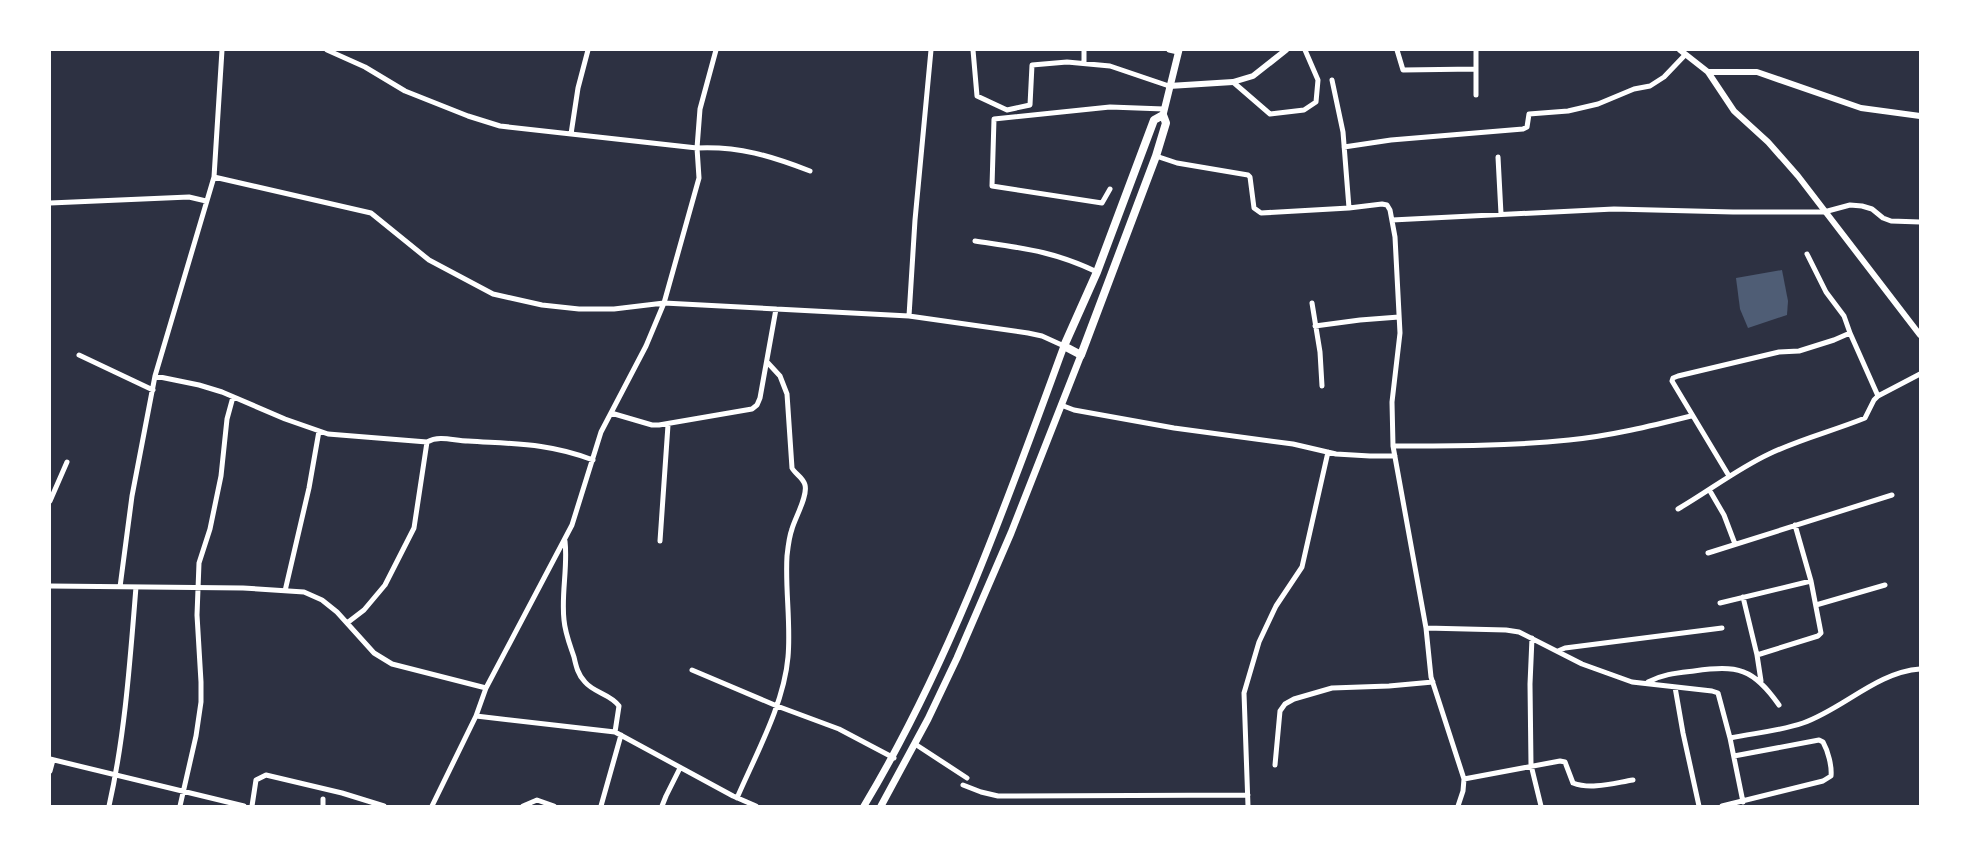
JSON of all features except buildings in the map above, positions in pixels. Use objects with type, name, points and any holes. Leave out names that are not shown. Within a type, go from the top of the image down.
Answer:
[{"type":"main road","points":[[881,807],[957,658],[1007,543],[1081,355],[1156,156],[1166,123],[1164,112],[1178,51]]},
{"type":"main road","points":[[864,807],[894,758],[962,615],[1004,510],[1064,346],[1097,272],[1154,120],[1164,112]]},
{"type":"main road","points":[[1064,346],[1081,355]]},
{"type":"street","points":[[120,587],[132,496],[155,376],[214,177],[222,50]]},
{"type":"street","points":[[327,50],[372,70],[405,92],[500,126],[697,148],[751,151],[810,171]]},
{"type":"street","points":[[571,134],[588,50]]},
{"type":"street","points":[[432,807],[476,716],[486,688],[572,525],[601,432],[646,346],[664,303],[699,178],[697,148],[700,109],[716,50]]},
{"type":"street","points":[[909,316],[915,220],[932,50]]},
{"type":"street","points":[[973,50],[977,96],[1007,110],[1030,105],[1032,65],[1066,62],[1110,66],[1169,86],[1233,82],[1253,76],[1286,50]]},
{"type":"street","points":[[1084,50],[1084,63]]},
{"type":"street","points":[[1169,50],[1178,51]]},
{"type":"street","points":[[1233,82],[1270,114],[1304,110],[1316,102],[1318,80],[1305,50]]},
{"type":"street","points":[[1397,50],[1403,70],[1476,69]]},
{"type":"street","points":[[1476,50],[1476,95]]},
{"type":"street","points":[[1680,50],[1708,72],[1734,111],[1768,142],[1798,176],[1920,335]]},
{"type":"street","points":[[1344,147],[1391,140],[1523,129],[1527,127],[1529,114],[1568,111],[1598,104],[1634,89],[1650,86],[1664,77],[1685,55]]},
{"type":"street","points":[[1708,72],[1757,72],[1861,108],[1920,116]]},
{"type":"street","points":[[1332,80],[1340,111],[1349,208]]},
{"type":"street","points":[[1110,189],[1102,203],[992,186],[994,118],[1110,107],[1164,112]]},
{"type":"street","points":[[1156,156],[1177,163],[1248,175],[1254,208],[1261,213],[1382,204],[1387,205],[1390,210],[1395,237],[1400,333],[1392,402],[1393,446],[1426,628],[1433,682],[1464,779],[1458,807]]},
{"type":"street","points":[[1498,157],[1501,214]]},
{"type":"street","points":[[214,177],[371,213],[429,260],[493,294],[542,305],[579,309],[614,309],[664,303],[909,316],[1028,333],[1042,336],[1064,346]]},
{"type":"street","points":[[50,203],[189,197],[206,201]]},
{"type":"street","points":[[1392,219],[1614,208],[1824,212],[1850,205],[1872,209],[1891,221],[1920,222]]},
{"type":"street","points":[[975,241],[1048,253],[1077,262],[1097,272]]},
{"type":"street","points":[[1808,254],[1826,292],[1844,316],[1878,396]]},
{"type":"street","points":[[1312,303],[1320,352],[1322,386]]},
{"type":"street","points":[[611,413],[652,425],[668,425],[752,409],[760,398],[776,309]]},
{"type":"street","points":[[1315,326],[1399,317]]},
{"type":"street","points":[[1729,476],[1673,385],[1671,381],[1673,378],[1779,352],[1799,351],[1850,333]]},
{"type":"street","points":[[79,355],[153,390]]},
{"type":"street","points":[[737,798],[777,706],[783,685],[789,654],[786,599],[789,542],[806,492],[803,480],[795,474],[792,468],[785,384],[768,363]]},
{"type":"street","points":[[1678,509],[1753,462],[1788,445],[1865,418],[1878,396],[1920,374]]},
{"type":"street","points":[[155,376],[199,385],[328,434],[427,442],[435,438],[520,443],[551,447],[593,460]]},
{"type":"street","points":[[180,807],[201,702],[197,588],[199,563],[210,529],[221,476],[227,419],[233,397]]},
{"type":"street","points":[[1061,405],[1074,410],[1146,423],[1328,452],[1355,456],[1395,456]]},
{"type":"street","points":[[1393,446],[1462,446],[1570,440],[1691,416]]},
{"type":"street","points":[[660,542],[668,425]]},
{"type":"street","points":[[285,591],[309,488],[319,431]]},
{"type":"street","points":[[347,623],[364,610],[385,585],[414,528],[427,442]]},
{"type":"street","points":[[1248,807],[1244,693],[1259,642],[1276,606],[1302,567],[1328,452]]},
{"type":"street","points":[[50,501],[67,462]]},
{"type":"street","points":[[1710,491],[1724,516],[1735,544]]},
{"type":"street","points":[[1708,553],[1892,495]]},
{"type":"street","points":[[1757,655],[1818,636],[1821,629],[1811,581],[1795,525]]},
{"type":"street","points":[[565,539],[564,621],[578,673],[593,689],[616,701],[619,706],[618,734],[601,807]]},
{"type":"street","points":[[1720,603],[1811,581]]},
{"type":"street","points":[[1816,605],[1885,585]]},
{"type":"street","points":[[50,586],[243,588],[304,592],[322,600],[337,612],[374,653],[392,664],[486,688]]},
{"type":"street","points":[[109,807],[116,775],[130,665],[136,587]]},
{"type":"street","points":[[1743,597],[1761,681]]},
{"type":"street","points":[[1426,628],[1519,632],[1582,664],[1632,682],[1712,690],[1718,693],[1743,802]]},
{"type":"street","points":[[1557,651],[1565,648],[1722,628]]},
{"type":"street","points":[[1532,638],[1531,765],[1540,807]]},
{"type":"street","points":[[1646,683],[1666,674],[1727,668],[1741,671],[1761,681],[1779,705]]},
{"type":"street","points":[[1730,738],[1803,723],[1882,680],[1896,674],[1920,669]]},
{"type":"street","points":[[692,670],[839,729],[894,758]]},
{"type":"street","points":[[1275,765],[1280,711],[1285,704],[1294,699],[1332,688],[1389,687],[1433,682]]},
{"type":"street","points":[[1675,687],[1699,807]]},
{"type":"street","points":[[476,716],[618,734],[756,807]]},
{"type":"street","points":[[1722,807],[1823,782],[1831,776],[1832,771],[1826,747],[1819,740],[1734,756]]},
{"type":"street","points":[[915,744],[967,778]]},
{"type":"street","points":[[50,771],[51,759],[244,807]]},
{"type":"street","points":[[1464,779],[1552,761],[1565,762],[1573,783],[1579,785],[1633,780]]},
{"type":"street","points":[[662,807],[680,768]]},
{"type":"street","points":[[252,807],[256,780],[266,775],[342,793],[384,807]]},
{"type":"street","points":[[963,785],[981,792],[1010,796],[1248,795]]},
{"type":"street","points":[[323,799],[323,807]]},
{"type":"street","points":[[523,807],[530,801],[537,800],[554,807]]},
{"type":"water","points":[[1782,270],[1788,301],[1787,315],[1748,328],[1740,309],[1736,278]]}]
